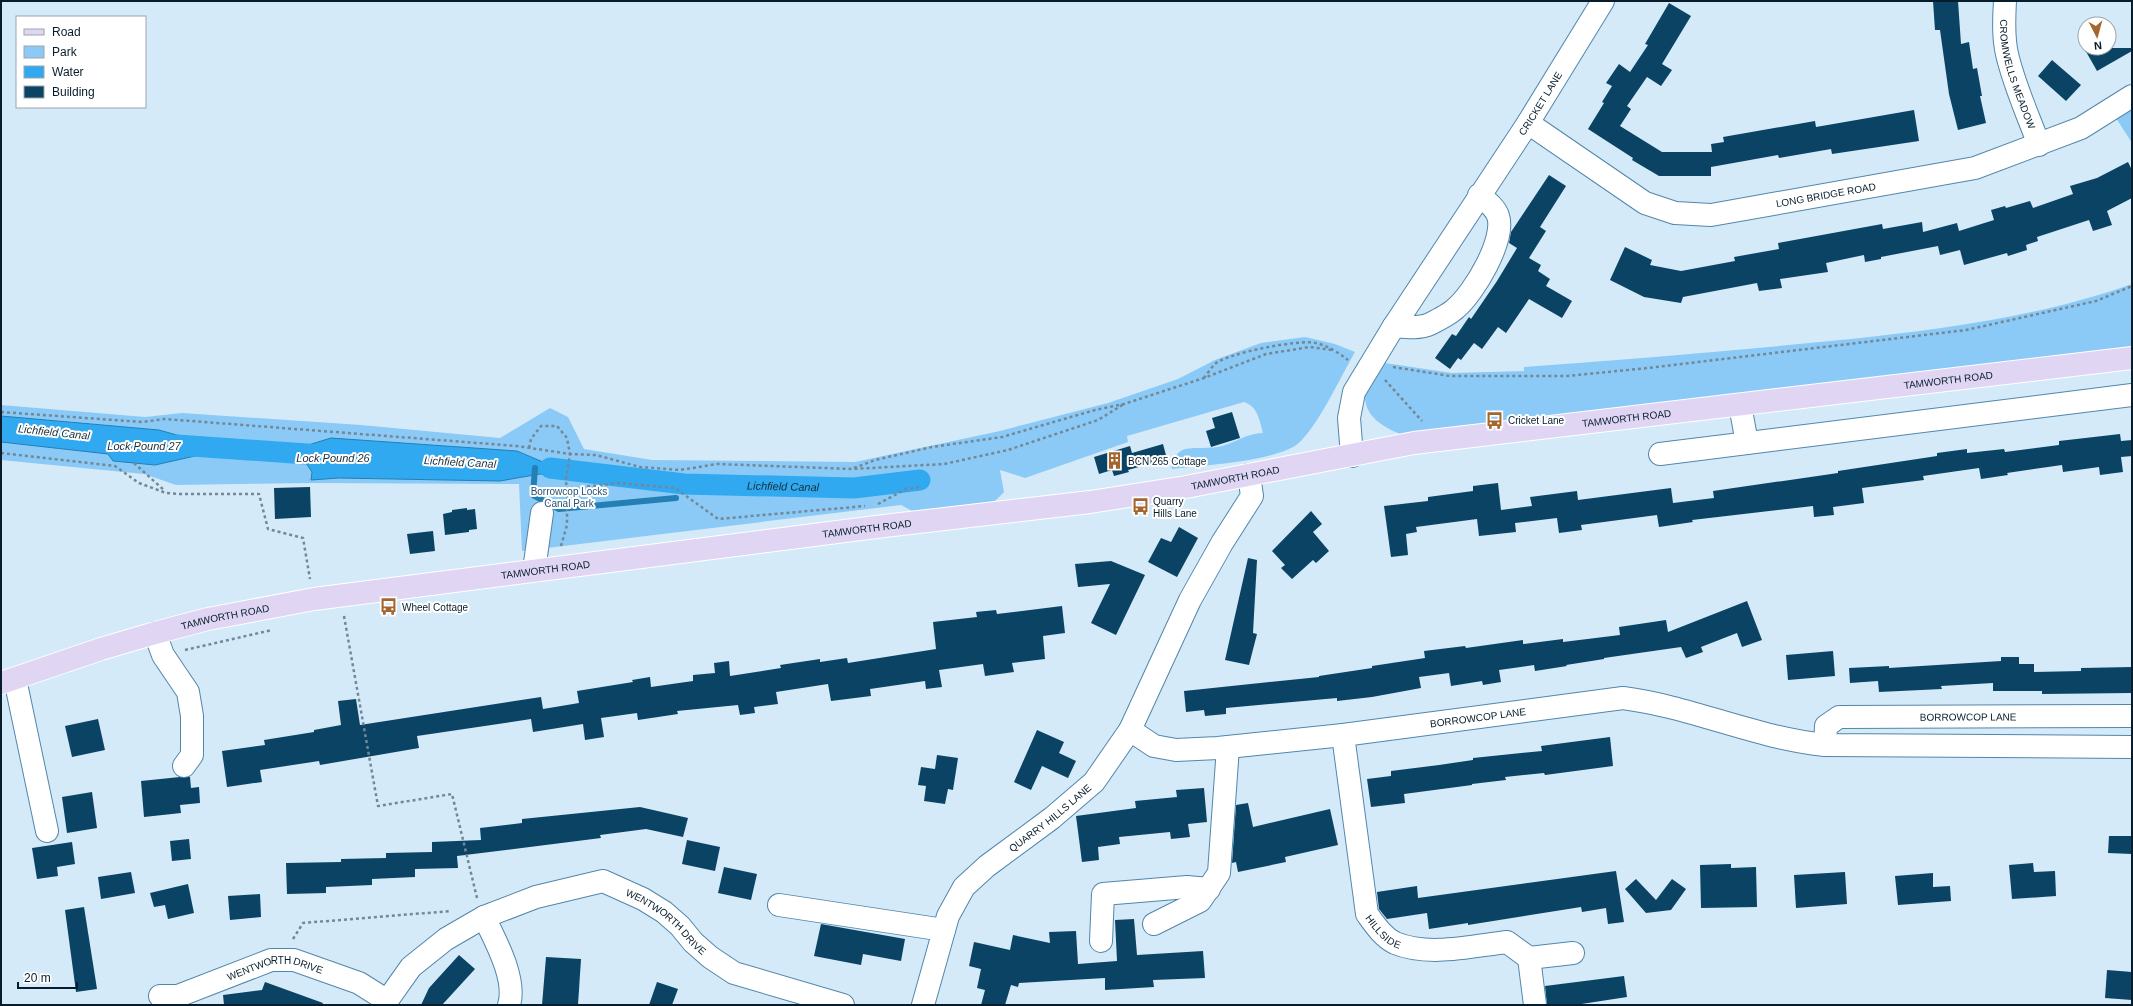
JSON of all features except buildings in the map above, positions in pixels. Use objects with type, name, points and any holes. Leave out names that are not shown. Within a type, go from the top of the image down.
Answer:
[{"type":"main road","name":"TAMWORTH ROAD","points":[[8,681],[101,649],[155,633],[208,619],[314,599],[544,569],[1090,502],[1186,488],[1440,440],[2132,358]]},
{"type":"street","name":"CRICKET LANE","points":[[1352,456],[1349,418],[1350,406],[1354,392],[1394,326],[1479,195],[1528,123],[1603,1]]},
{"type":"street","name":"CROMWELLS MEADOW","points":[[2005,1],[2004,31],[2006,53],[2016,86],[2039,145]]},
{"type":"street","name":"LONG BRIDGE ROAD","points":[[1528,123],[1646,203],[1675,213],[1711,214],[1735,212],[1975,168],[2081,128],[2132,96]]},
{"type":"street","points":[[1394,326],[1411,327],[1429,324],[1456,308],[1476,284],[1489,261],[1499,229],[1498,216],[1489,203],[1479,195]]},
{"type":"street","points":[[1660,454],[2132,395]]},
{"type":"street","points":[[1740,405],[1747,443]]},
{"type":"street","name":"QUARRY HILLS LANE","points":[[922,1005],[948,916],[964,887],[987,866],[1052,818],[1094,782],[1130,730],[1190,600],[1222,543],[1252,496],[1249,475]]},
{"type":"street","points":[[544,569],[556,522]]},
{"type":"street","points":[[155,633],[163,655],[188,692],[192,716],[192,755],[184,766]]},
{"type":"street","points":[[8,681],[47,831]]},
{"type":"street","name":"BORROWCOP LANE","points":[[1130,730],[1154,746],[1176,750],[1228,747],[1343,735],[1623,698],[1655,702],[1798,743],[1825,745],[2132,747]]},
{"type":"street","name":"BORROWCOP LANE","points":[[1825,745],[1826,726],[1839,717],[2132,716]]},
{"type":"street","name":"HILLSIDE","points":[[1343,735],[1367,914],[1383,934],[1395,942],[1424,950],[1507,942],[1529,958]]},
{"type":"street","points":[[1154,924],[1200,901],[1219,873],[1228,747]]},
{"type":"street","name":"WENTWORTH DRIVE","points":[[160,996],[178,996],[271,960],[294,960],[330,971],[359,983],[385,1002],[411,967],[481,909],[603,881],[644,899],[664,912],[680,926],[710,958],[734,973],[816,1002],[843,1005]]},
{"type":"street","points":[[1101,941],[1103,894],[1187,887],[1209,889]]},
{"type":"street","points":[[779,905],[944,930]]},
{"type":"street","points":[[481,909],[498,947],[510,980],[509,1005]]},
{"type":"street","points":[[1535,1005],[1529,958],[1573,953]]},
{"type":"path","points":[[1371,364],[1450,376],[1567,376],[1618,371],[1966,330],[2096,301],[2132,286]]},
{"type":"path","points":[[852,469],[882,458],[932,447],[1002,437],[1096,410],[1124,404],[1204,378],[1266,354],[1310,347],[1336,351],[1317,343],[1304,341],[1262,348],[1216,363],[1204,378]]},
{"type":"path","points":[[1371,364],[1440,440]]},
{"type":"path","points":[[1,412],[142,422],[165,419],[529,448],[570,454],[596,455],[640,467],[680,470],[717,464],[852,469],[944,464],[1008,450],[1098,420],[1124,404]]},
{"type":"path","points":[[529,448],[531,439],[541,426],[557,426],[567,438],[570,454],[566,479],[567,503],[556,522],[544,569]]},
{"type":"path","points":[[1,453],[115,466],[139,483],[166,492],[180,494],[259,494],[268,529],[303,538],[314,599]]},
{"type":"path","points":[[134,463],[166,492]]},
{"type":"path","points":[[567,499],[583,487],[619,482],[675,488],[718,519],[878,504],[906,489],[920,487]]},
{"type":"path","points":[[343,614],[378,806],[452,794],[481,909]]},
{"type":"path","points":[[271,960],[291,942],[303,923],[456,910]]},
{"type":"green space","points":[[2132,104],[2132,143],[2114,115]]},
{"type":"green space","points":[[2132,284],[2132,349],[1708,401],[1400,434],[1387,428],[1376,420],[1371,415],[1366,402],[1365,395],[1385,363],[1452,373],[1524,371],[1524,367],[1851,339],[1922,331],[1993,320],[2063,305]]},
{"type":"green space","name":"Borrowcop Locks Canal Park","points":[[1305,337],[1335,344],[1355,352],[1316,422],[1301,441],[1291,448],[1276,454],[1220,464],[1172,469],[1171,462],[1180,451],[1185,449],[1222,446],[1247,436],[1263,433],[1255,410],[1249,404],[1244,402],[1127,436],[1128,442],[1025,478],[1000,470],[1004,492],[995,501],[912,511],[901,505],[522,551],[519,484],[314,483],[176,485],[144,474],[1,460],[1,405],[145,417],[182,413],[361,425],[500,438],[550,408],[568,417],[584,449],[652,460],[855,462],[1000,431],[1108,403],[1178,379],[1215,360],[1261,343]]},
{"type":"water","name":"Lock Pound 27","points":[[1,416],[159,430],[205,443],[204,454],[155,465],[113,461],[108,454],[1,442]]},
{"type":"water","name":"Lock Pound 26","points":[[331,438],[517,451],[543,462],[581,466],[578,471],[578,478],[540,474],[500,481],[339,478],[311,480],[312,472],[306,463],[294,460],[295,449]]},
{"type":"waterway","name":"Lichfield Canal","points":[[177,445],[321,455]]},
{"type":"waterway","points":[[535,468],[533,495],[559,509],[676,498]]},
{"type":"waterway","name":"Lichfield Canal","points":[[550,468],[684,484],[854,488],[920,480]]},
{"type":"place","name":"Cricket Lane","points":[[1495,420]]},
{"type":"place","name":"BCN 265 Cottage","points":[[1115,461]]},
{"type":"place","name":"Quarry Hills Lane","points":[[1140,507]]},
{"type":"place","name":"Wheel Cottage","points":[[389,607]]}]
